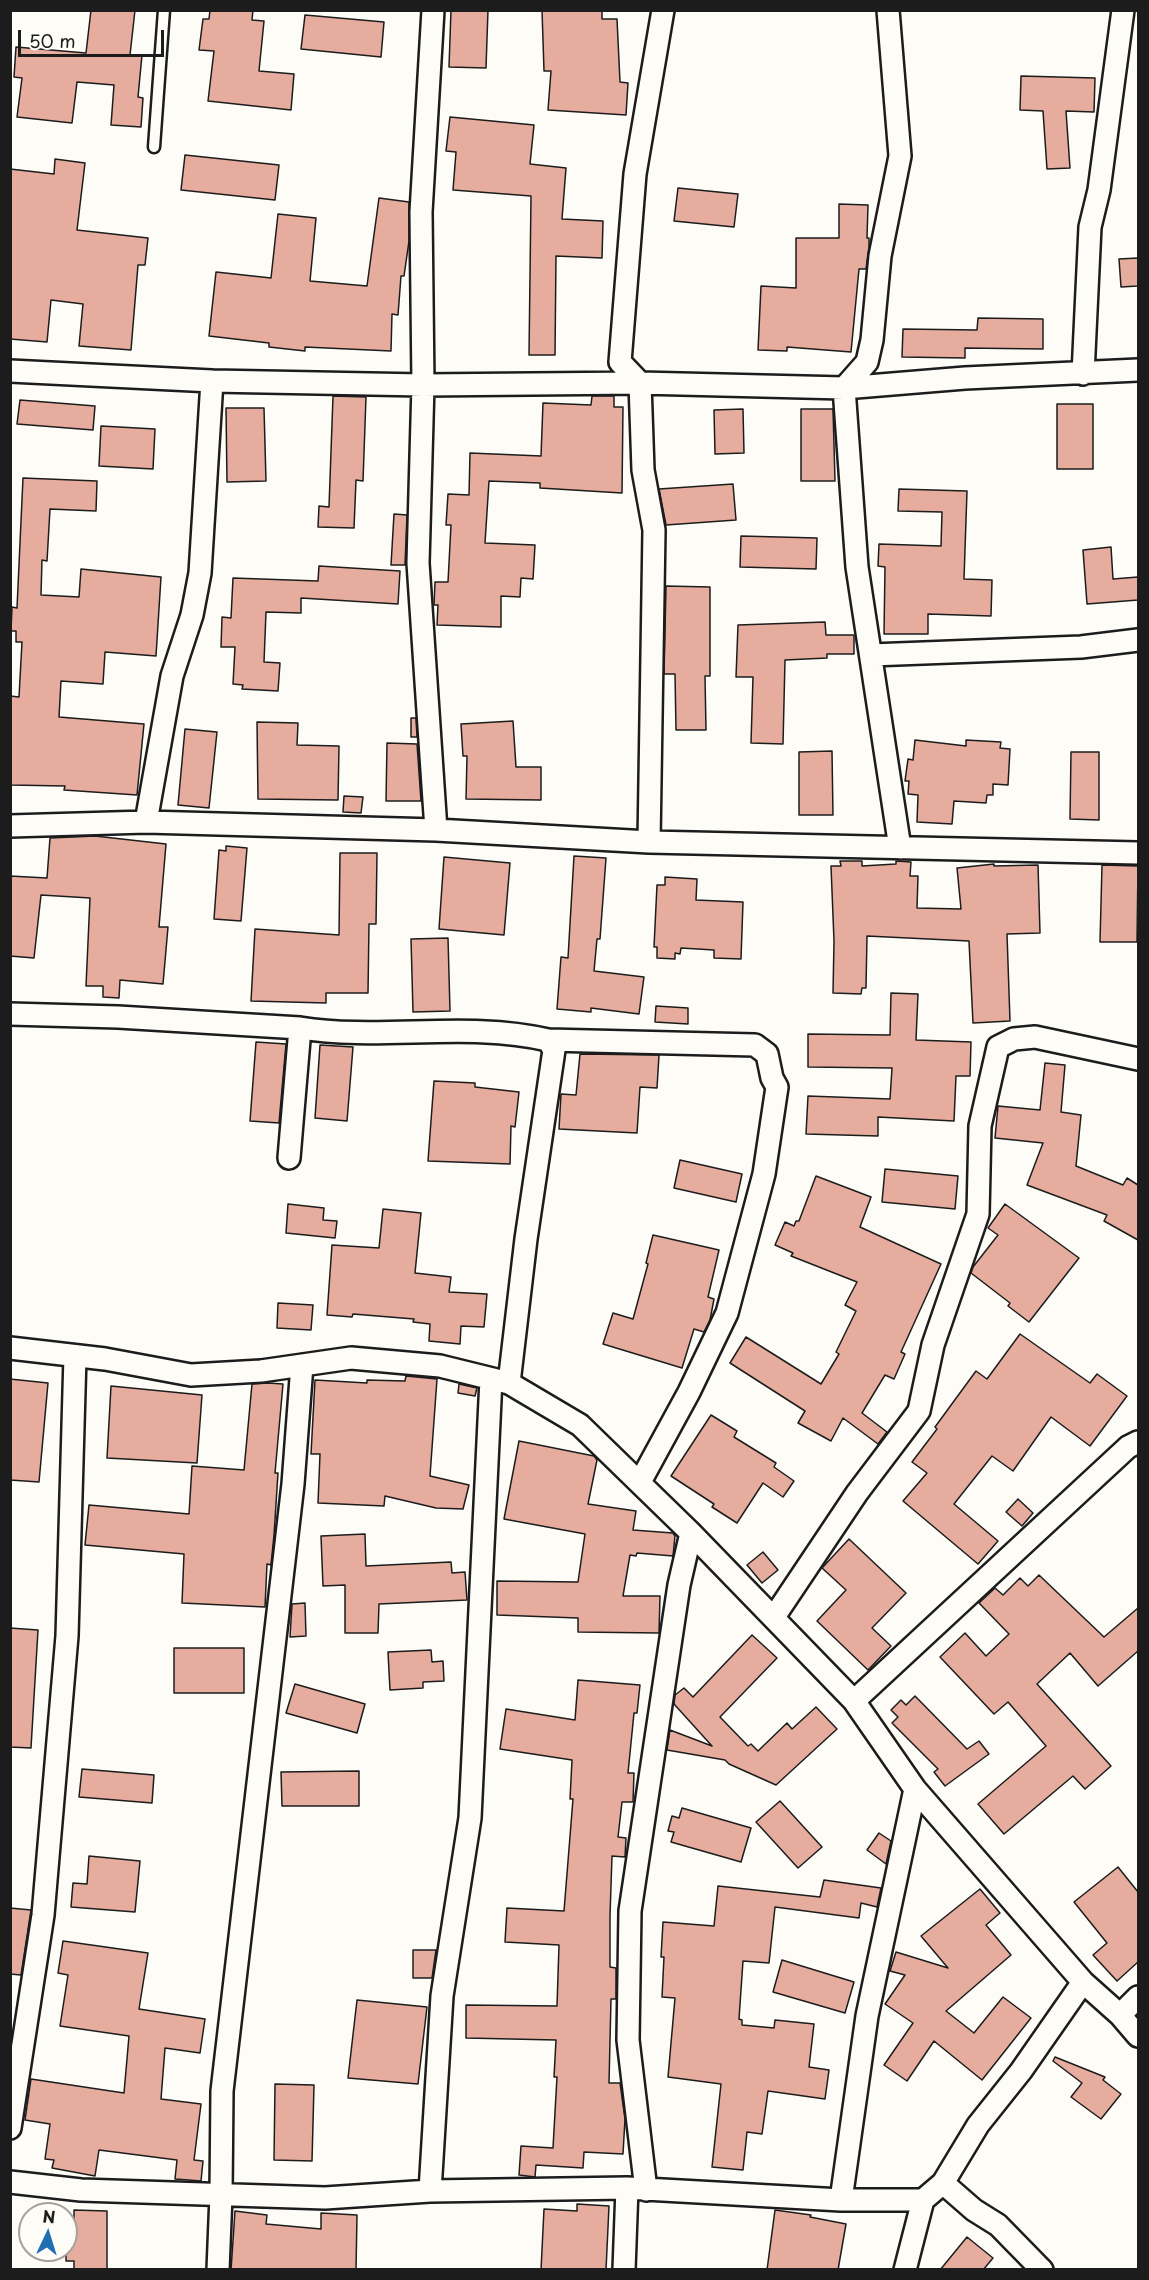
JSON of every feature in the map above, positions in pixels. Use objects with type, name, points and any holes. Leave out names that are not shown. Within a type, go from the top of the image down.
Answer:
[{"type":"street","points":[[433,10],[421,212],[423,385],[418,563],[436,830]]},
{"type":"street","points":[[649,842],[654,530],[643,470],[640,383],[620,362],[635,174],[663,10]]},
{"type":"street","points":[[888,10],[900,156],[880,256],[872,340],[867,362],[844,388],[857,567],[900,848]]},
{"type":"street","points":[[1083,374],[1090,227],[1099,190],[1123,10]]},
{"type":"street","points":[[10,371],[212,381],[423,385],[640,383],[844,388],[965,378],[1138,370]]},
{"type":"street","points":[[146,822],[172,676],[192,615],[200,573],[212,381]]},
{"type":"street","points":[[871,655],[1081,647],[1138,640]]},
{"type":"street","points":[[10,826],[146,822],[436,830],[649,842],[1138,853]]},
{"type":"street","points":[[10,1014],[118,1017],[300,1028],[330,1033],[495,1033],[528,1035],[548,1040],[755,1045],[767,1054],[772,1078],[777,1087],[764,1174],[727,1312],[689,1392],[640,1482]]},
{"type":"street","points":[[289,1158],[300,1028]]},
{"type":"street","points":[[774,1617],[857,1493],[919,1411],[933,1345],[978,1215],[980,1126],[998,1047],[1014,1039],[1035,1037],[1138,1059]]},
{"type":"street","points":[[430,2191],[442,1996],[470,1818],[500,1381],[526,1239],[554,1050],[548,1040]]},
{"type":"street","points":[[10,1348],[75,1356],[191,1376],[261,1371],[351,1358],[440,1366],[500,1381],[580,1425],[691,1533],[854,1701],[915,1789],[1083,1982],[1120,2015],[1138,2036]]},
{"type":"street","points":[[10,2128],[43,1915],[67,1636],[75,1356]]},
{"type":"street","points":[[218,2270],[222,2091],[293,1484],[302,1365]]},
{"type":"street","points":[[854,1701],[1128,1448],[1138,1442]]},
{"type":"street","points":[[624,2270],[636,2189],[628,2040],[630,1911],[679,1585],[691,1533]]},
{"type":"street","points":[[841,2200],[867,2016],[915,1789]]},
{"type":"street","points":[[10,2182],[81,2190],[325,2198],[430,2191],[636,2189],[841,2200],[922,2200],[944,2183],[978,2125],[1021,2071],[1083,1982]]},
{"type":"street","points":[[1120,2015],[1138,1997]]},
{"type":"street","points":[[944,2183],[974,2210],[998,2225],[1042,2270]]},
{"type":"street","points":[[905,2270],[922,2200]]},
{"type":"lane","points":[[154,147],[164,10]]},
{"type":"building","points":[[91,10],[135,10],[130,55],[142,55],[138,97],[143,98],[141,127],[111,125],[114,85],[77,82],[72,123],[17,117],[22,78],[14,77],[16,47],[86,53]]},
{"type":"building","points":[[210,10],[253,10],[252,20],[264,21],[259,71],[294,74],[291,110],[208,101],[214,51],[199,50],[203,19],[209,19]]},
{"type":"building","points":[[451,10],[488,10],[486,68],[449,67]]},
{"type":"building","points":[[542,10],[602,10],[602,19],[617,19],[620,82],[628,83],[626,115],[548,110],[551,71],[544,71]]},
{"type":"building","points":[[305,15],[384,22],[381,57],[301,49]]},
{"type":"building","points":[[1021,76],[1095,78],[1094,112],[1066,111],[1070,168],[1047,169],[1043,111],[1020,110]]},
{"type":"building","points":[[450,117],[534,125],[530,164],[566,168],[562,219],[603,221],[602,258],[556,256],[555,355],[529,355],[531,196],[453,190],[456,152],[446,151]]},
{"type":"building","points":[[185,155],[279,165],[275,200],[181,190]]},
{"type":"building","points":[[55,159],[85,163],[77,230],[148,238],[145,265],[138,265],[131,350],[79,346],[83,304],[51,300],[47,342],[10,339],[10,169],[54,174]]},
{"type":"building","points":[[678,188],[738,194],[734,227],[674,221]]},
{"type":"building","points":[[379,198],[409,202],[409,241],[404,276],[401,276],[398,315],[392,314],[391,351],[305,347],[305,351],[269,347],[269,343],[209,336],[216,272],[271,278],[278,214],[316,218],[310,281],[367,286]]},
{"type":"building","points":[[839,204],[868,205],[869,247],[866,269],[859,269],[851,352],[787,347],[787,351],[758,350],[761,286],[796,288],[796,238],[839,238]]},
{"type":"building","points":[[1138,258],[1138,286],[1121,287],[1119,259]]},
{"type":"building","points":[[978,318],[1043,319],[1043,349],[965,348],[965,358],[902,357],[903,329],[977,330]]},
{"type":"building","points":[[333,396],[366,397],[363,481],[356,480],[354,528],[318,527],[319,506],[329,507]]},
{"type":"building","points":[[592,396],[614,396],[614,407],[623,407],[622,493],[540,488],[540,483],[489,481],[485,543],[535,545],[533,579],[521,578],[520,597],[501,596],[501,627],[437,625],[438,605],[434,605],[435,582],[448,582],[451,525],[446,525],[448,494],[469,495],[470,453],[541,456],[543,403],[591,405]]},
{"type":"building","points":[[20,400],[95,406],[93,430],[17,424]]},
{"type":"building","points":[[1057,404],[1093,404],[1093,469],[1057,469]]},
{"type":"building","points":[[226,408],[264,408],[266,481],[227,482]]},
{"type":"building","points":[[743,409],[744,453],[715,454],[714,410]]},
{"type":"building","points":[[801,409],[833,409],[835,481],[801,481]]},
{"type":"building","points":[[101,426],[155,429],[153,469],[99,466]]},
{"type":"building","points":[[23,478],[97,481],[96,511],[50,509],[47,561],[42,560],[41,595],[79,597],[81,569],[161,577],[156,656],[105,652],[103,684],[61,681],[59,717],[144,724],[137,795],[64,790],[65,786],[10,785],[10,696],[19,697],[22,642],[16,642],[16,631],[11,631],[12,607],[17,608]]},
{"type":"building","points":[[733,484],[736,520],[666,525],[659,489]]},
{"type":"building","points":[[899,489],[967,491],[964,579],[992,580],[991,616],[928,614],[928,634],[884,634],[885,567],[878,566],[879,544],[941,546],[942,512],[898,511]]},
{"type":"building","points":[[394,514],[407,515],[405,565],[391,565]]},
{"type":"building","points":[[741,536],[817,538],[816,569],[740,567]]},
{"type":"building","points":[[1111,547],[1113,579],[1138,577],[1138,600],[1087,604],[1083,550]]},
{"type":"building","points":[[319,566],[400,571],[398,604],[301,598],[301,613],[266,612],[264,662],[280,663],[278,691],[242,689],[243,685],[233,684],[235,647],[221,647],[222,617],[231,618],[233,578],[318,581]]},
{"type":"building","points":[[666,586],[710,587],[710,676],[705,676],[706,730],[676,730],[675,674],[664,674]]},
{"type":"building","points":[[825,622],[826,635],[854,635],[854,654],[827,654],[827,658],[785,660],[783,744],[751,743],[753,677],[736,677],[738,625]]},
{"type":"building","points":[[411,718],[416,718],[417,737],[411,737]]},
{"type":"building","points":[[513,721],[516,767],[541,767],[541,800],[466,799],[467,756],[463,756],[461,724]]},
{"type":"building","points":[[257,722],[298,723],[297,745],[339,746],[338,800],[258,799]]},
{"type":"building","points":[[185,729],[217,732],[209,808],[178,805]]},
{"type":"building","points":[[915,740],[966,746],[966,740],[1001,742],[1000,748],[1010,749],[1008,785],[993,784],[993,795],[987,795],[986,803],[954,801],[952,824],[917,822],[918,795],[908,794],[909,781],[905,781],[908,759],[913,760]]},
{"type":"building","points":[[387,743],[417,744],[421,801],[386,801]]},
{"type":"building","points":[[832,751],[833,815],[799,815],[799,752]]},
{"type":"building","points":[[1071,752],[1099,752],[1099,820],[1070,819]]},
{"type":"building","points":[[344,796],[363,797],[361,813],[343,812]]},
{"type":"building","points":[[95,836],[166,844],[159,927],[168,927],[163,984],[120,980],[119,998],[103,997],[103,986],[86,986],[90,898],[41,895],[34,958],[10,956],[10,876],[47,878],[50,838]]},
{"type":"building","points":[[226,846],[247,848],[241,921],[214,919],[219,850],[226,851]]},
{"type":"building","points":[[340,853],[377,853],[376,924],[369,924],[368,993],[326,993],[326,1003],[251,1001],[255,929],[339,935]]},
{"type":"building","points":[[574,856],[606,858],[600,939],[597,939],[594,971],[644,977],[639,1014],[591,1008],[591,1012],[557,1009],[561,957],[568,958]]},
{"type":"building","points":[[444,857],[510,863],[504,935],[439,929]]},
{"type":"building","points":[[840,861],[862,861],[862,866],[896,864],[896,861],[911,862],[910,876],[918,876],[917,908],[961,909],[957,868],[994,864],[994,866],[1038,865],[1040,933],[1007,934],[1010,1021],[973,1023],[969,941],[867,936],[866,988],[862,988],[861,994],[833,993],[834,941],[831,866],[841,866]]},
{"type":"building","points":[[1102,865],[1138,866],[1137,942],[1100,942]]},
{"type":"building","points":[[665,877],[697,879],[696,900],[743,902],[741,959],[714,958],[714,950],[681,948],[680,954],[675,953],[675,959],[657,958],[657,947],[654,947],[657,885],[665,885]]},
{"type":"building","points":[[448,938],[450,1011],[413,1012],[411,939]]},
{"type":"building","points":[[891,993],[918,994],[916,1040],[971,1042],[970,1076],[956,1076],[954,1121],[878,1117],[878,1136],[806,1134],[808,1096],[890,1099],[892,1068],[808,1067],[808,1034],[890,1035]]},
{"type":"building","points":[[656,1006],[688,1008],[688,1024],[655,1022]]},
{"type":"building","points":[[256,1042],[286,1044],[279,1123],[250,1121]]},
{"type":"building","points":[[320,1045],[353,1047],[347,1121],[315,1118]]},
{"type":"building","points":[[580,1054],[659,1055],[657,1088],[640,1087],[637,1133],[559,1129],[561,1094],[576,1095]]},
{"type":"building","points":[[1045,1063],[1065,1065],[1061,1112],[1081,1115],[1076,1166],[1123,1185],[1127,1178],[1138,1185],[1138,1240],[1104,1221],[1107,1215],[1027,1185],[1043,1143],[995,1138],[998,1106],[1040,1110]]},
{"type":"building","points":[[434,1081],[475,1083],[475,1087],[519,1092],[515,1127],[511,1126],[510,1164],[428,1161]]},
{"type":"building","points":[[680,1160],[742,1174],[736,1202],[674,1188]]},
{"type":"building","points":[[885,1169],[958,1176],[955,1209],[882,1202]]},
{"type":"building","points":[[816,1176],[871,1197],[860,1227],[941,1264],[901,1352],[905,1354],[894,1379],[885,1375],[862,1413],[887,1432],[878,1444],[843,1418],[831,1441],[798,1423],[805,1411],[730,1363],[746,1337],[821,1384],[839,1354],[836,1352],[856,1311],[845,1305],[857,1282],[791,1256],[793,1253],[775,1245],[785,1222],[794,1226],[796,1221],[799,1221]]},
{"type":"building","points":[[288,1204],[324,1208],[323,1220],[337,1221],[335,1238],[286,1233]]},
{"type":"building","points":[[1005,1204],[1079,1258],[1029,1322],[1008,1306],[1010,1303],[971,1273],[973,1267],[998,1235],[988,1228]]},
{"type":"building","points":[[383,1209],[421,1213],[415,1273],[451,1277],[449,1292],[487,1294],[484,1327],[461,1326],[460,1344],[429,1341],[430,1324],[413,1322],[414,1319],[353,1314],[352,1317],[327,1315],[332,1245],[379,1248]]},
{"type":"building","points":[[653,1235],[719,1250],[708,1297],[714,1299],[710,1320],[704,1332],[694,1329],[682,1368],[603,1344],[613,1313],[633,1319],[648,1264],[646,1263]]},
{"type":"building","points":[[278,1303],[313,1305],[311,1330],[277,1328]]},
{"type":"building","points":[[1020,1334],[1090,1383],[1097,1374],[1127,1396],[1090,1446],[1051,1417],[1013,1471],[992,1456],[954,1504],[998,1541],[978,1564],[903,1501],[927,1473],[912,1462],[937,1429],[935,1427],[976,1371],[987,1379]]},
{"type":"building","points":[[406,1376],[437,1379],[430,1476],[469,1485],[463,1509],[436,1508],[385,1496],[384,1506],[318,1503],[320,1454],[311,1454],[315,1380],[367,1383],[367,1380],[405,1381]]},
{"type":"building","points":[[10,1379],[48,1383],[39,1482],[10,1480]]},
{"type":"building","points":[[252,1384],[283,1384],[275,1473],[278,1473],[274,1535],[271,1565],[267,1564],[265,1607],[182,1603],[184,1554],[85,1545],[89,1505],[189,1514],[192,1466],[244,1470]]},
{"type":"building","points":[[459,1384],[477,1388],[475,1396],[458,1393]]},
{"type":"building","points":[[111,1386],[202,1395],[197,1463],[107,1458]]},
{"type":"building","points":[[711,1415],[737,1431],[734,1437],[776,1463],[774,1467],[794,1481],[783,1497],[763,1483],[737,1523],[712,1507],[714,1504],[671,1476]]},
{"type":"building","points":[[519,1441],[594,1456],[597,1460],[588,1504],[636,1511],[633,1530],[673,1533],[675,1536],[673,1556],[637,1553],[636,1556],[630,1555],[623,1596],[660,1596],[659,1633],[578,1632],[578,1618],[497,1615],[497,1581],[578,1582],[585,1534],[504,1519]]},
{"type":"building","points":[[1018,1499],[1033,1513],[1022,1526],[1006,1512]]},
{"type":"building","points":[[365,1534],[366,1566],[451,1562],[452,1573],[465,1572],[467,1600],[379,1604],[378,1633],[345,1633],[345,1585],[323,1586],[321,1536]]},
{"type":"building","points":[[849,1539],[906,1593],[872,1628],[891,1646],[868,1670],[817,1621],[846,1590],[822,1568]]},
{"type":"building","points":[[763,1552],[778,1570],[762,1583],[747,1565]]},
{"type":"building","points":[[1039,1575],[1104,1637],[1138,1608],[1138,1651],[1098,1686],[1070,1653],[1037,1684],[1111,1766],[1085,1789],[1073,1776],[1004,1834],[978,1804],[1046,1746],[1008,1702],[994,1714],[940,1657],[965,1633],[986,1656],[1009,1634],[979,1603],[995,1588],[1003,1595],[1020,1578],[1028,1586]]},
{"type":"building","points":[[305,1603],[306,1636],[290,1637],[292,1604]]},
{"type":"building","points":[[10,1628],[38,1630],[31,1748],[10,1747]]},
{"type":"building","points":[[752,1635],[777,1658],[720,1717],[748,1746],[751,1744],[758,1751],[787,1723],[792,1729],[816,1707],[837,1729],[776,1785],[729,1764],[725,1760],[667,1750],[670,1730],[712,1746],[674,1704],[675,1695],[684,1688],[693,1697]]},
{"type":"building","points":[[174,1648],[244,1648],[244,1693],[174,1693]]},
{"type":"building","points":[[431,1650],[432,1662],[443,1661],[444,1681],[423,1682],[423,1688],[390,1690],[388,1652]]},
{"type":"building","points":[[578,1680],[640,1685],[637,1713],[634,1713],[628,1773],[634,1773],[633,1802],[622,1802],[618,1837],[626,1838],[625,1857],[612,1856],[610,1967],[616,1968],[616,1999],[611,1999],[609,2083],[620,2083],[625,2119],[623,2154],[584,2152],[583,2168],[536,2165],[535,2177],[519,2175],[521,2146],[553,2148],[557,2077],[554,2077],[556,2040],[466,2038],[466,2005],[557,2006],[559,1945],[505,1942],[507,1908],[564,1911],[573,1799],[570,1799],[572,1760],[500,1749],[506,1709],[575,1720]]},
{"type":"building","points":[[295,1684],[365,1704],[357,1733],[286,1713]]},
{"type":"building","points":[[915,1696],[967,1749],[979,1741],[989,1754],[945,1786],[934,1772],[938,1769],[892,1723],[898,1717],[891,1710],[901,1700],[906,1705]]},
{"type":"building","points":[[82,1769],[154,1775],[152,1803],[79,1797]]},
{"type":"building","points":[[359,1771],[359,1806],[282,1806],[281,1772]]},
{"type":"building","points":[[780,1801],[822,1847],[798,1868],[756,1822]]},
{"type":"building","points":[[682,1808],[751,1828],[741,1862],[671,1842],[674,1832],[668,1831],[672,1816],[679,1818]]},
{"type":"building","points":[[879,1833],[891,1841],[886,1864],[867,1850]]},
{"type":"building","points":[[89,1856],[140,1861],[135,1912],[71,1907],[73,1883],[87,1884]]},
{"type":"building","points":[[1118,1867],[1138,1892],[1138,1962],[1117,1981],[1093,1955],[1107,1943],[1074,1902]]},
{"type":"building","points":[[824,1880],[881,1888],[877,1907],[861,1903],[859,1918],[775,1907],[769,1963],[743,1961],[739,2019],[742,2020],[742,2025],[774,2028],[775,2020],[814,2024],[809,2067],[829,2070],[825,2099],[768,2091],[762,2134],[747,2132],[743,2170],[712,2167],[721,2084],[668,2077],[675,1998],[662,1997],[663,1922],[714,1926],[718,1886],[820,1897]]},
{"type":"building","points":[[980,1889],[1000,1913],[986,1925],[1011,1955],[946,2011],[974,2033],[1003,1997],[1031,2018],[982,2080],[934,2041],[907,2081],[884,2065],[913,2023],[885,2004],[905,1975],[890,1971],[896,1952],[948,1968],[921,1936]]},
{"type":"building","points":[[10,1908],[31,1910],[21,1975],[10,1974]]},
{"type":"building","points":[[63,1941],[148,1953],[139,2009],[205,2019],[200,2053],[165,2048],[161,2099],[201,2104],[194,2160],[203,2161],[201,2181],[175,2179],[177,2160],[99,2150],[95,2176],[52,2168],[54,2160],[45,2159],[50,2124],[25,2120],[31,2079],[124,2093],[129,2036],[60,2026],[68,1975],[58,1973]]},
{"type":"building","points":[[413,1950],[436,1950],[432,1978],[413,1978]]},
{"type":"building","points":[[782,1960],[854,1982],[845,2013],[773,1992]]},
{"type":"building","points":[[357,2000],[427,2007],[418,2084],[348,2078]]},
{"type":"building","points":[[1055,2057],[1105,2077],[1103,2080],[1121,2094],[1101,2119],[1071,2097],[1082,2083],[1053,2061]]},
{"type":"building","points":[[275,2084],[314,2085],[312,2161],[274,2160]]},
{"type":"building","points":[[577,2204],[609,2206],[606,2270],[541,2270],[544,2209],[577,2211]]},
{"type":"building","points":[[78,2210],[107,2211],[107,2270],[74,2270],[74,2262],[78,2262]]},
{"type":"building","points":[[775,2210],[811,2215],[810,2217],[846,2224],[838,2270],[767,2270]]},
{"type":"building","points":[[235,2211],[267,2215],[266,2224],[321,2229],[321,2213],[357,2215],[356,2270],[231,2270]]},
{"type":"building","points":[[967,2237],[993,2258],[983,2270],[940,2270]]}]
